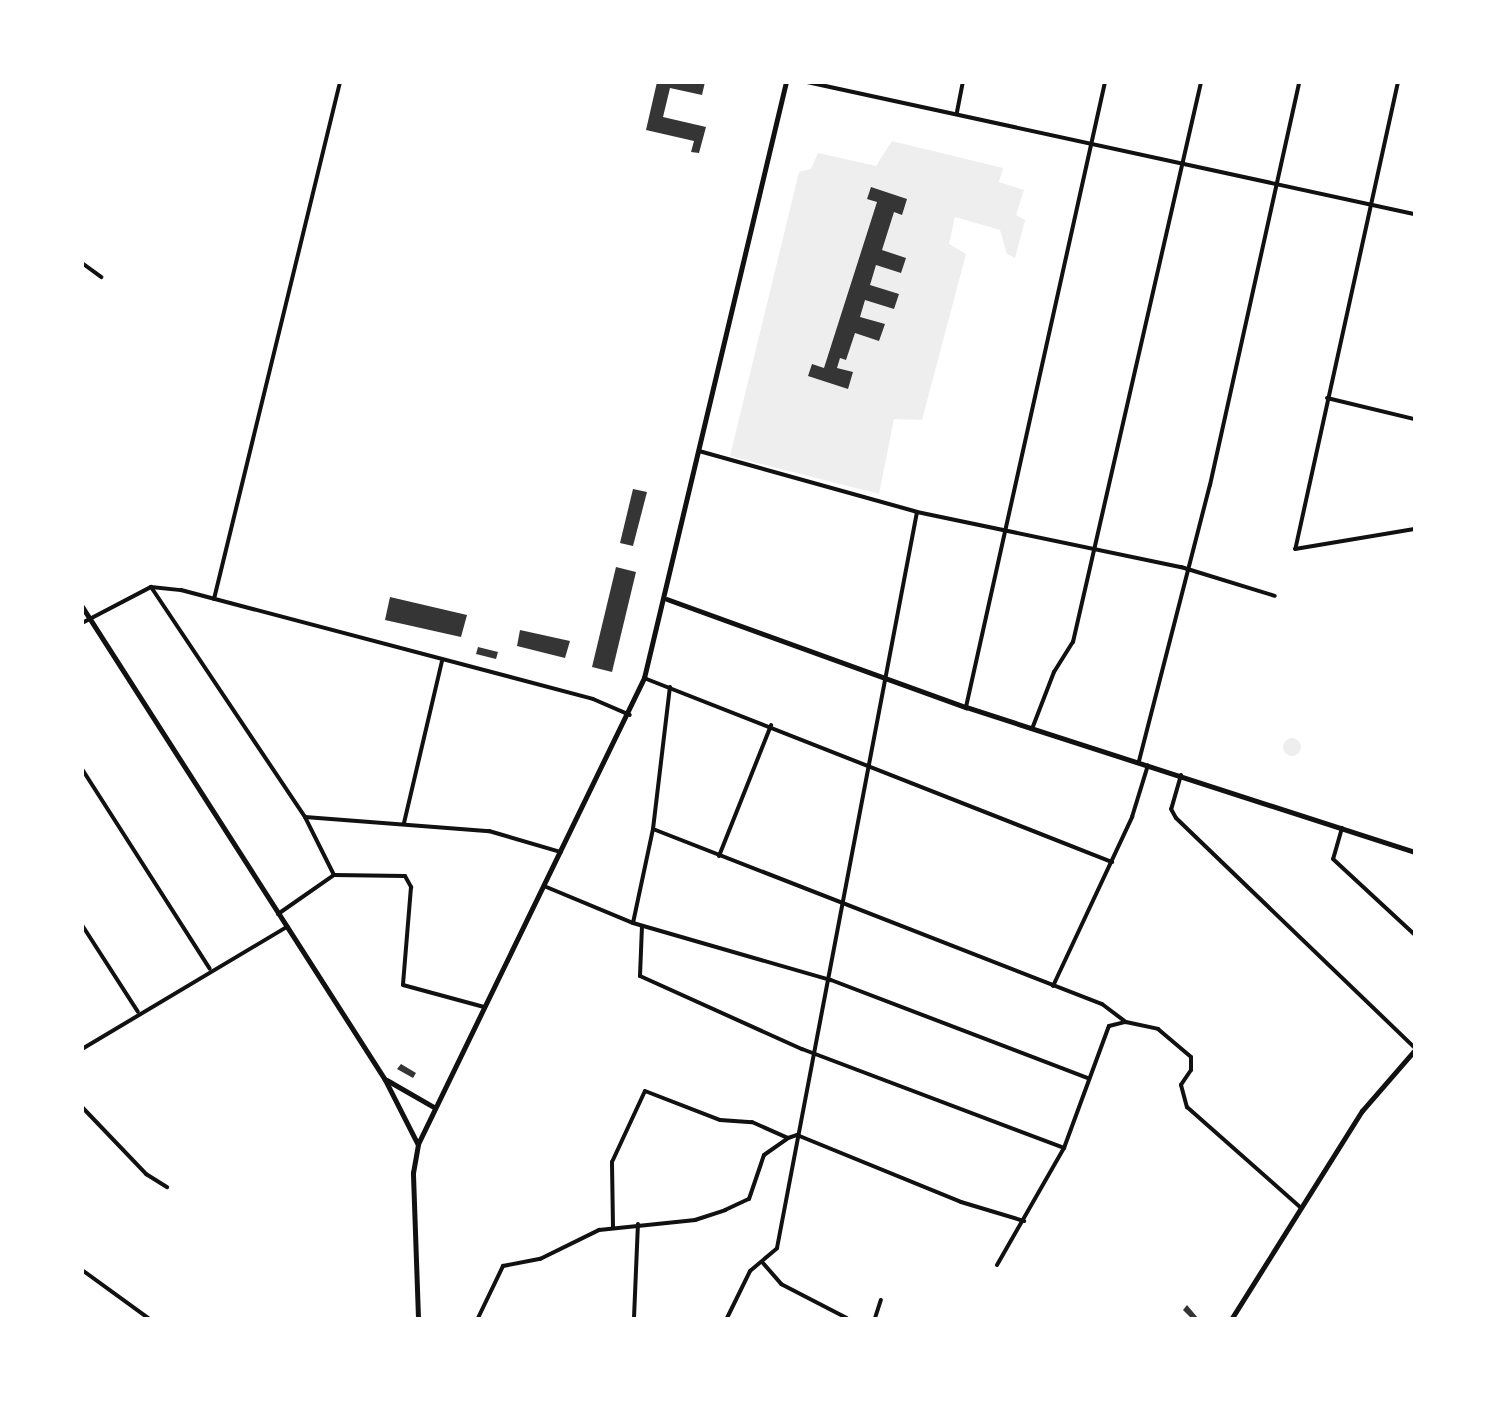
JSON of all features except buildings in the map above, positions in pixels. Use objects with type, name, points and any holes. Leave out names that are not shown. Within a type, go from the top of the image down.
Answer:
[{"type":"street","points":[[214,599],[340,82]]},
{"type":"street","points":[[418,1318],[412,1173],[418,1144],[434,1107],[630,715],[644,678],[667,598],[699,451],[786,82]]},
{"type":"street","points":[[807,82],[957,112],[1414,214]]},
{"type":"street","points":[[957,112],[963,82]]},
{"type":"street","points":[[966,707],[1105,82]]},
{"type":"street","points":[[1032,729],[1054,672],[1073,642],[1201,82]]},
{"type":"street","points":[[1139,761],[1188,570],[1299,82]]},
{"type":"street","points":[[1398,82],[1295,549],[1414,529]]},
{"type":"street","points":[[82,263],[101,277]]},
{"type":"street","points":[[1327,398],[1414,419]]},
{"type":"street","points":[[699,451],[917,512],[1005,534],[1093,548],[1188,570],[1275,596]]},
{"type":"street","points":[[727,1318],[750,1271],[763,1263],[777,1248],[797,1135],[817,1053],[831,980],[883,675],[917,512]]},
{"type":"street","points":[[151,587],[305,817],[334,875]]},
{"type":"street","points":[[82,623],[151,587],[214,599],[593,699],[630,715]]},
{"type":"street","points":[[667,598],[966,707],[1181,774],[1414,852]]},
{"type":"street","points":[[82,606],[385,1079],[418,1144]]},
{"type":"street","points":[[404,823],[442,661]]},
{"type":"street","points":[[644,678],[868,764],[1112,862]]},
{"type":"street","points":[[633,923],[652,829],[670,687]]},
{"type":"street","points":[[719,856],[771,726]]},
{"type":"street","points":[[1053,986],[1100,877],[1112,862],[1149,765]]},
{"type":"street","points":[[82,769],[210,969]]},
{"type":"street","points":[[1181,774],[1171,809],[1176,818],[1414,1049],[1362,1112],[1232,1318]]},
{"type":"street","points":[[305,817],[489,831],[561,852]]},
{"type":"street","points":[[1342,827],[1333,859],[1414,934]]},
{"type":"street","points":[[652,829],[1102,1004],[1126,1022]]},
{"type":"street","points":[[278,914],[334,875],[405,876],[411,887],[403,985],[484,1007]]},
{"type":"street","points":[[544,886],[642,926],[831,980],[1088,1078]]},
{"type":"street","points":[[82,925],[138,1012]]},
{"type":"street","points":[[642,926],[640,976],[817,1053],[1065,1148]]},
{"type":"street","points":[[82,1049],[210,969],[287,927]]},
{"type":"street","points":[[997,1265],[1065,1148],[1088,1094],[1088,1078],[1109,1026],[1126,1022],[1153,1026],[1182,1047],[1192,1063],[1181,1085],[1187,1107],[1301,1208]]},
{"type":"street","points":[[385,1079],[434,1107]]},
{"type":"street","points":[[613,1227],[612,1162],[645,1091],[691,1111],[752,1122],[788,1138]]},
{"type":"street","points":[[82,1107],[146,1174],[167,1187]]},
{"type":"street","points":[[478,1318],[503,1266],[540,1259],[570,1240],[613,1227],[695,1220],[749,1199],[765,1155],[788,1138],[797,1135],[962,1202],[1024,1221]]},
{"type":"street","points":[[634,1318],[638,1224]]},
{"type":"street","points":[[763,1263],[781,1284],[847,1318]]},
{"type":"street","points":[[82,1270],[148,1318]]},
{"type":"street","points":[[874,1318],[881,1300]]},
{"type":"shaded area","points":[[892,141],[1003,168],[999,182],[1024,190],[1016,215],[1025,220],[1015,258],[1007,254],[1000,230],[955,217],[949,244],[966,254],[922,420],[894,419],[879,494],[730,456],[799,172],[811,169],[818,153],[876,166]]},
{"type":"shaded area","points":[[1292,738],[1298,741],[1301,747],[1298,753],[1292,756],[1286,753],[1283,747],[1286,741]]}]
